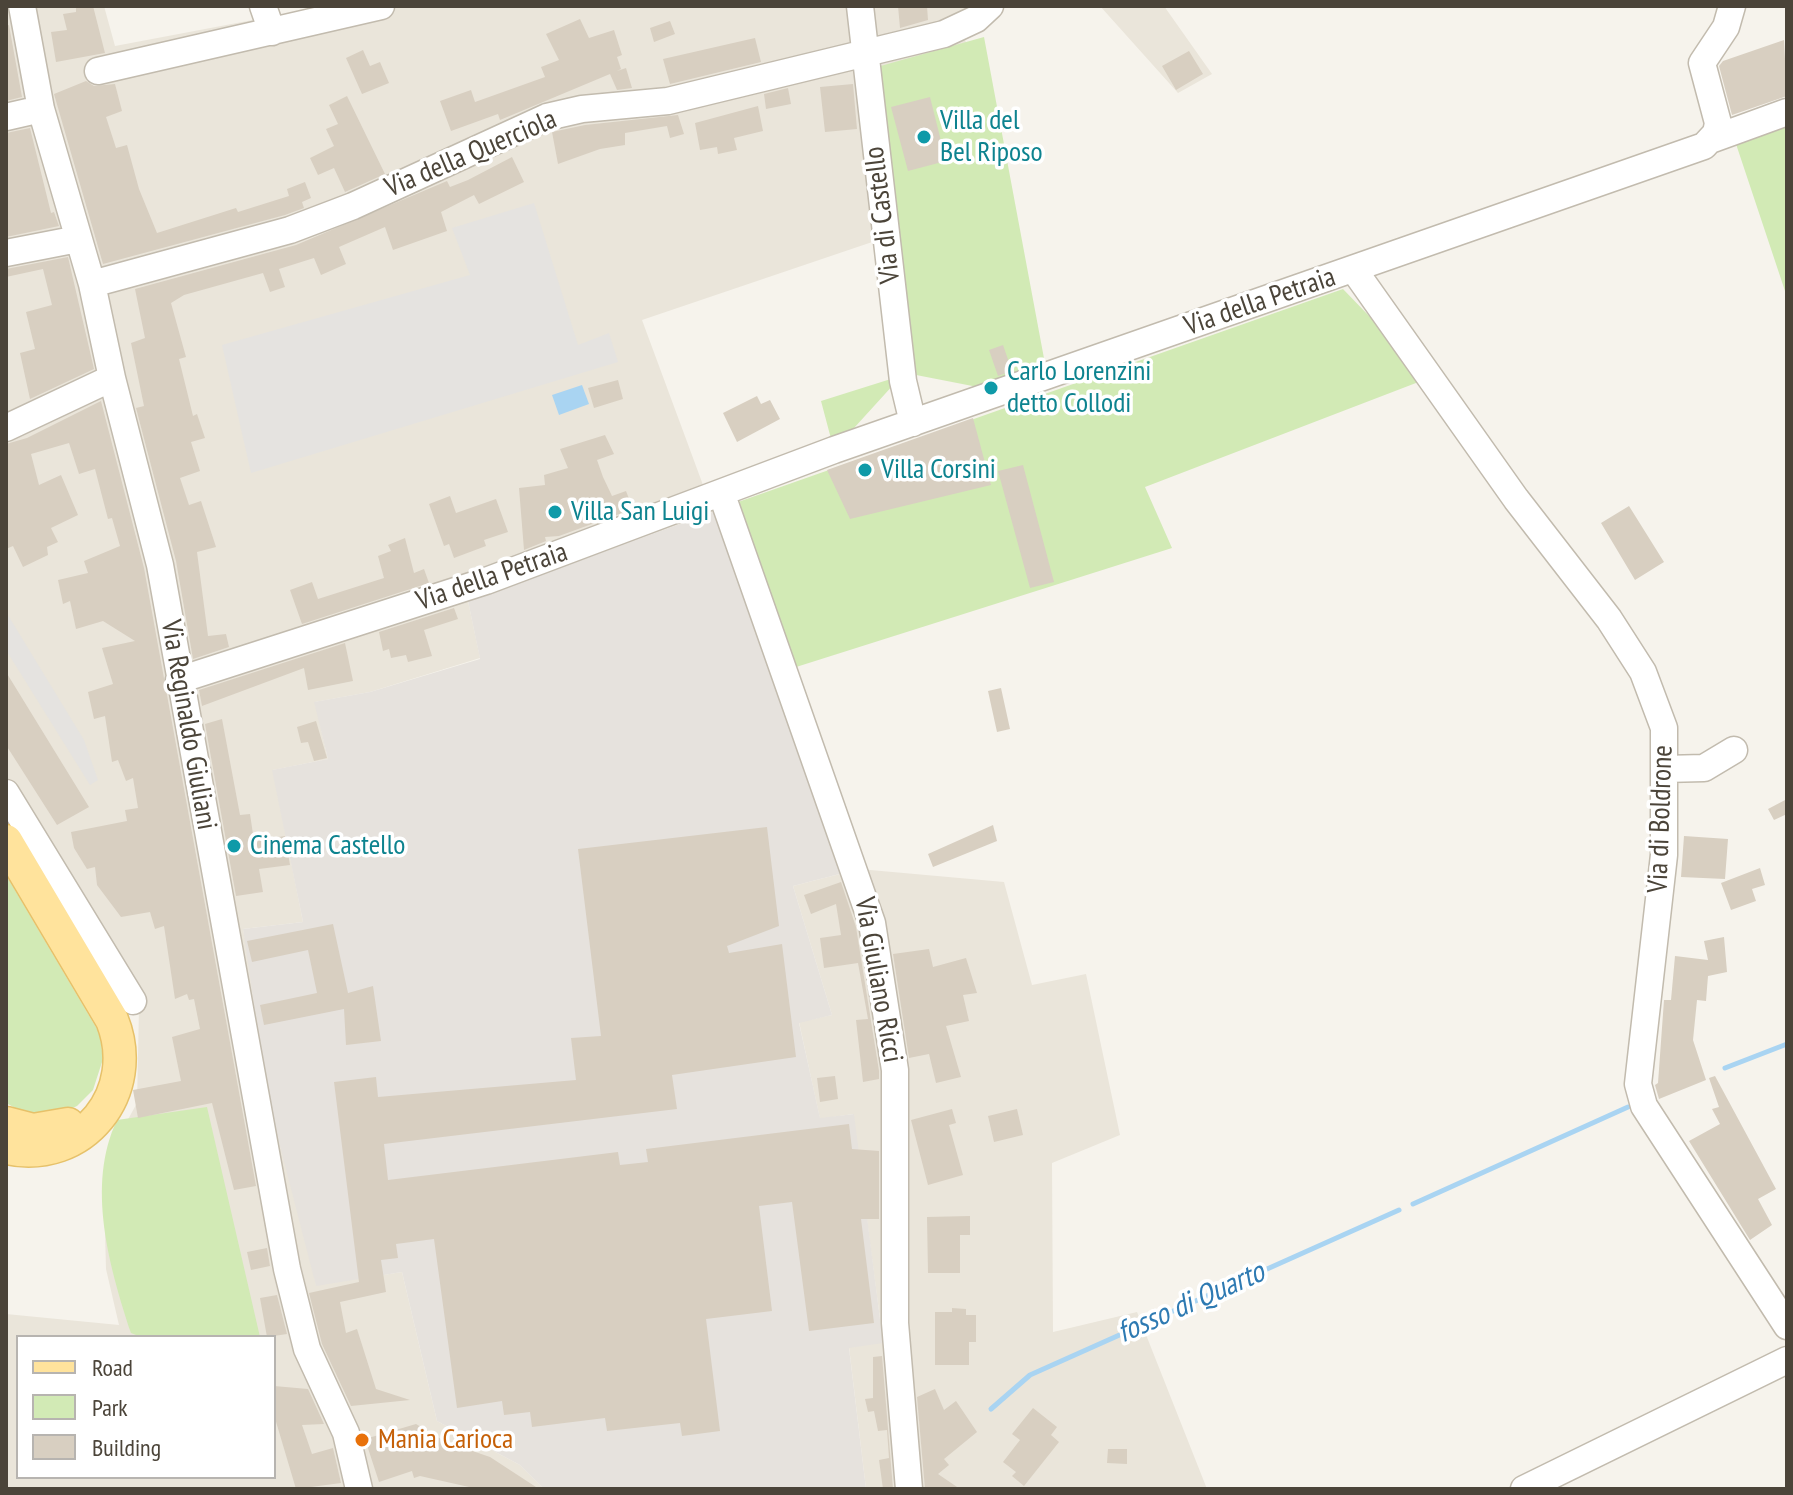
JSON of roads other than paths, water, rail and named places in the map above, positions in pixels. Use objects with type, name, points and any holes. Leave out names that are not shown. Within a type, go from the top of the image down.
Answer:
[{"type":"main road","points":[[6,1148],[39,1151],[87,1132],[109,1107],[116,1084],[120,1051],[112,1020],[11,853]]},
{"type":"main road","points":[[6,1123],[33,1130],[65,1125],[88,1113],[116,1084]]},
{"type":"street","name":"Via Reginaldo Giuliani","points":[[22,6],[41,109],[92,284],[112,378],[160,565],[287,1269],[307,1349],[346,1433],[359,1489]]},
{"type":"street","points":[[263,6],[272,32]]},
{"type":"street","points":[[98,71],[381,6]]},
{"type":"street","name":"Via di Castello","points":[[860,6],[903,381],[913,423]]},
{"type":"street","name":"Via della Querciola","points":[[92,284],[290,230],[353,206],[547,117],[582,109],[668,101],[944,34],[976,19],[990,6]]},
{"type":"street","points":[[1713,121],[1702,63],[1726,27],[1732,6]]},
{"type":"street","points":[[6,117],[41,109]]},
{"type":"street","name":"Via della Petraia","points":[[179,680],[486,581],[722,495],[834,450],[1695,150],[1713,121],[1787,112]]},
{"type":"street","points":[[6,253],[78,239]]},
{"type":"street","name":"Via di Boldrone","points":[[1354,270],[1516,499],[1609,619],[1643,672],[1664,728],[1664,855],[1638,1084],[1644,1106],[1787,1326]]},
{"type":"street","points":[[6,427],[112,378]]},
{"type":"street","name":"Via Giuliano Ricci","points":[[722,495],[872,923],[895,1070],[895,1323],[909,1489]]},
{"type":"street","points":[[1664,769],[1704,768],[1734,750]]},
{"type":"street","points":[[6,793],[133,1001]]},
{"type":"street","points":[[1524,1489],[1787,1360]]},
{"type":"water","points":[[582,385],[589,404],[559,415],[552,395]]},
{"type":"waterway","name":"fosso di Quarto","points":[[1725,1068],[1787,1044]]},
{"type":"waterway","name":"fosso di Quarto","points":[[1413,1204],[1628,1107]]},
{"type":"waterway","name":"fosso di Quarto","points":[[991,1409],[1030,1375],[1399,1210]]},
{"type":"place","name":"Villa del Bel Riposo","points":[[924,137]]},
{"type":"place","name":"Carlo Lorenzini detto Collodi","points":[[991,388]]},
{"type":"place","name":"Villa Corsini","points":[[865,470]]},
{"type":"place","name":"Villa San Luigi","points":[[555,512]]},
{"type":"place","name":"Cinema Castello","points":[[234,846]]},
{"type":"place","name":"Mania Carioca","points":[[362,1440]]}]
